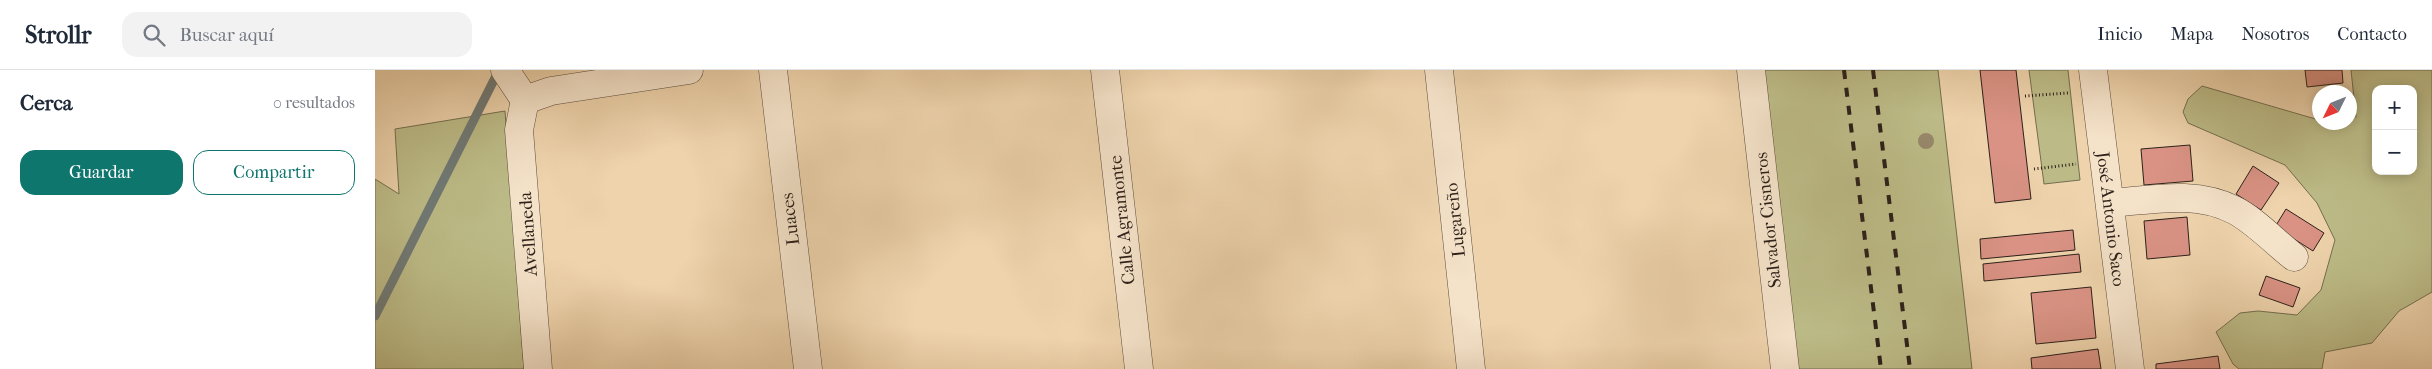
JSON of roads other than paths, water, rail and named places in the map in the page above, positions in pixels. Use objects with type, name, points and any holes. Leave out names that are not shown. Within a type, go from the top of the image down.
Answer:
[{"type":"street","points":[[514,83],[551,91],[689,70]]},
{"type":"street","name":"Luaces","points":[[773,70],[808,369]]},
{"type":"street","name":"Calle Agramonte","points":[[1105,70],[1139,369]]},
{"type":"street","name":"Lugareño","points":[[1439,70],[1471,369]]},
{"type":"street","name":"Salvador Cisneros","points":[[1751,70],[1785,369]]},
{"type":"street","name":"José Antonio Saco","points":[[2094,80],[2130,369]]},
{"type":"street","name":"Avellaneda","points":[[514,83],[538,369]]},
{"type":"street","points":[[2110,203],[2189,197],[2210,200],[2235,210],[2294,257]]},
{"type":"waterway","points":[[375,316],[499,70]]},
{"type":"railway","points":[[1844,70],[1881,369]]},
{"type":"railway","points":[[1873,70],[1910,369]]}]
